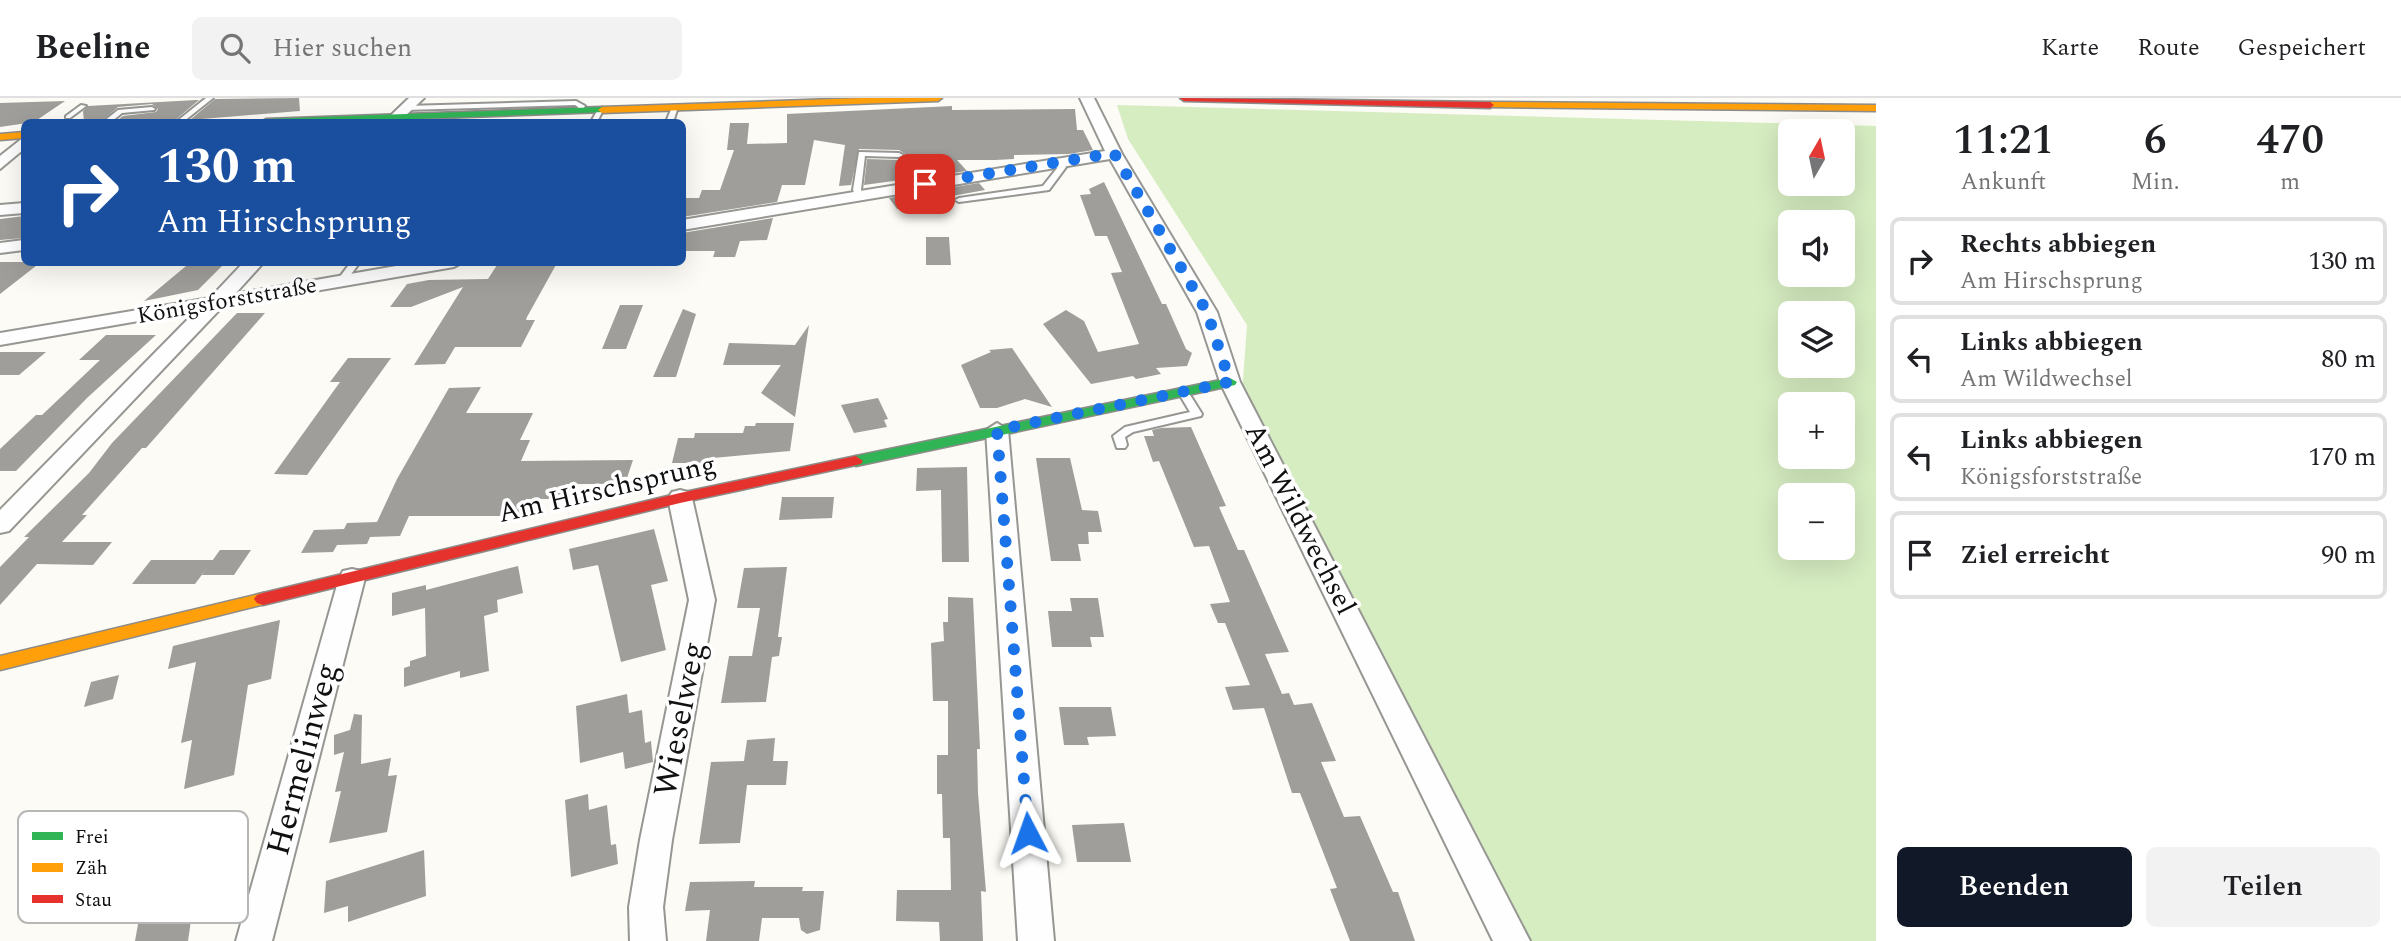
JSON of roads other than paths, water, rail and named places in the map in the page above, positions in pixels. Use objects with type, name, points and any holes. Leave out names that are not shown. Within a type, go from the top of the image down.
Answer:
[{"type":"main road","points":[[307,119],[403,112],[579,111],[597,116],[672,115],[715,102],[938,98]]},
{"type":"main road","points":[[1184,98],[1646,108],[1876,118]]},
{"type":"main road","points":[[1646,108],[1876,108]]},
{"type":"main road","points":[[0,137],[21,135]]},
{"type":"main road","name":"Am Hirschsprung","points":[[0,663],[680,498],[1230,382]]},
{"type":"street","name":"Am Wildwechsel","points":[[1087,98],[1114,153],[1207,312],[1230,382],[1512,941]]},
{"type":"street","points":[[0,164],[21,144]]},
{"type":"street","points":[[686,224],[1114,153]]},
{"type":"street","points":[[0,210],[21,208]]},
{"type":"street","points":[[0,248],[21,245]]},
{"type":"street","points":[[0,525],[252,266]]},
{"type":"street","name":"Königsforststraße","points":[[0,339],[431,266]]},
{"type":"street","points":[[997,430],[1036,941]]},
{"type":"street","name":"Wieselweg","points":[[648,941],[646,907],[656,840],[702,600],[680,498]]},
{"type":"street","name":"Hermelinweg","points":[[254,941],[352,578]]},
{"type":"lane","points":[[183,119],[210,98]]},
{"type":"lane","points":[[68,117],[83,106]]},
{"type":"lane","points":[[111,119],[120,111],[152,109]]},
{"type":"lane","points":[[859,195],[857,190],[862,154],[899,155]]},
{"type":"lane","points":[[959,200],[1046,188],[1062,167],[1057,161]]},
{"type":"lane","points":[[341,282],[353,266]]},
{"type":"lane","points":[[1122,445],[1119,436],[1129,429],[1197,414],[1183,391]]}]
